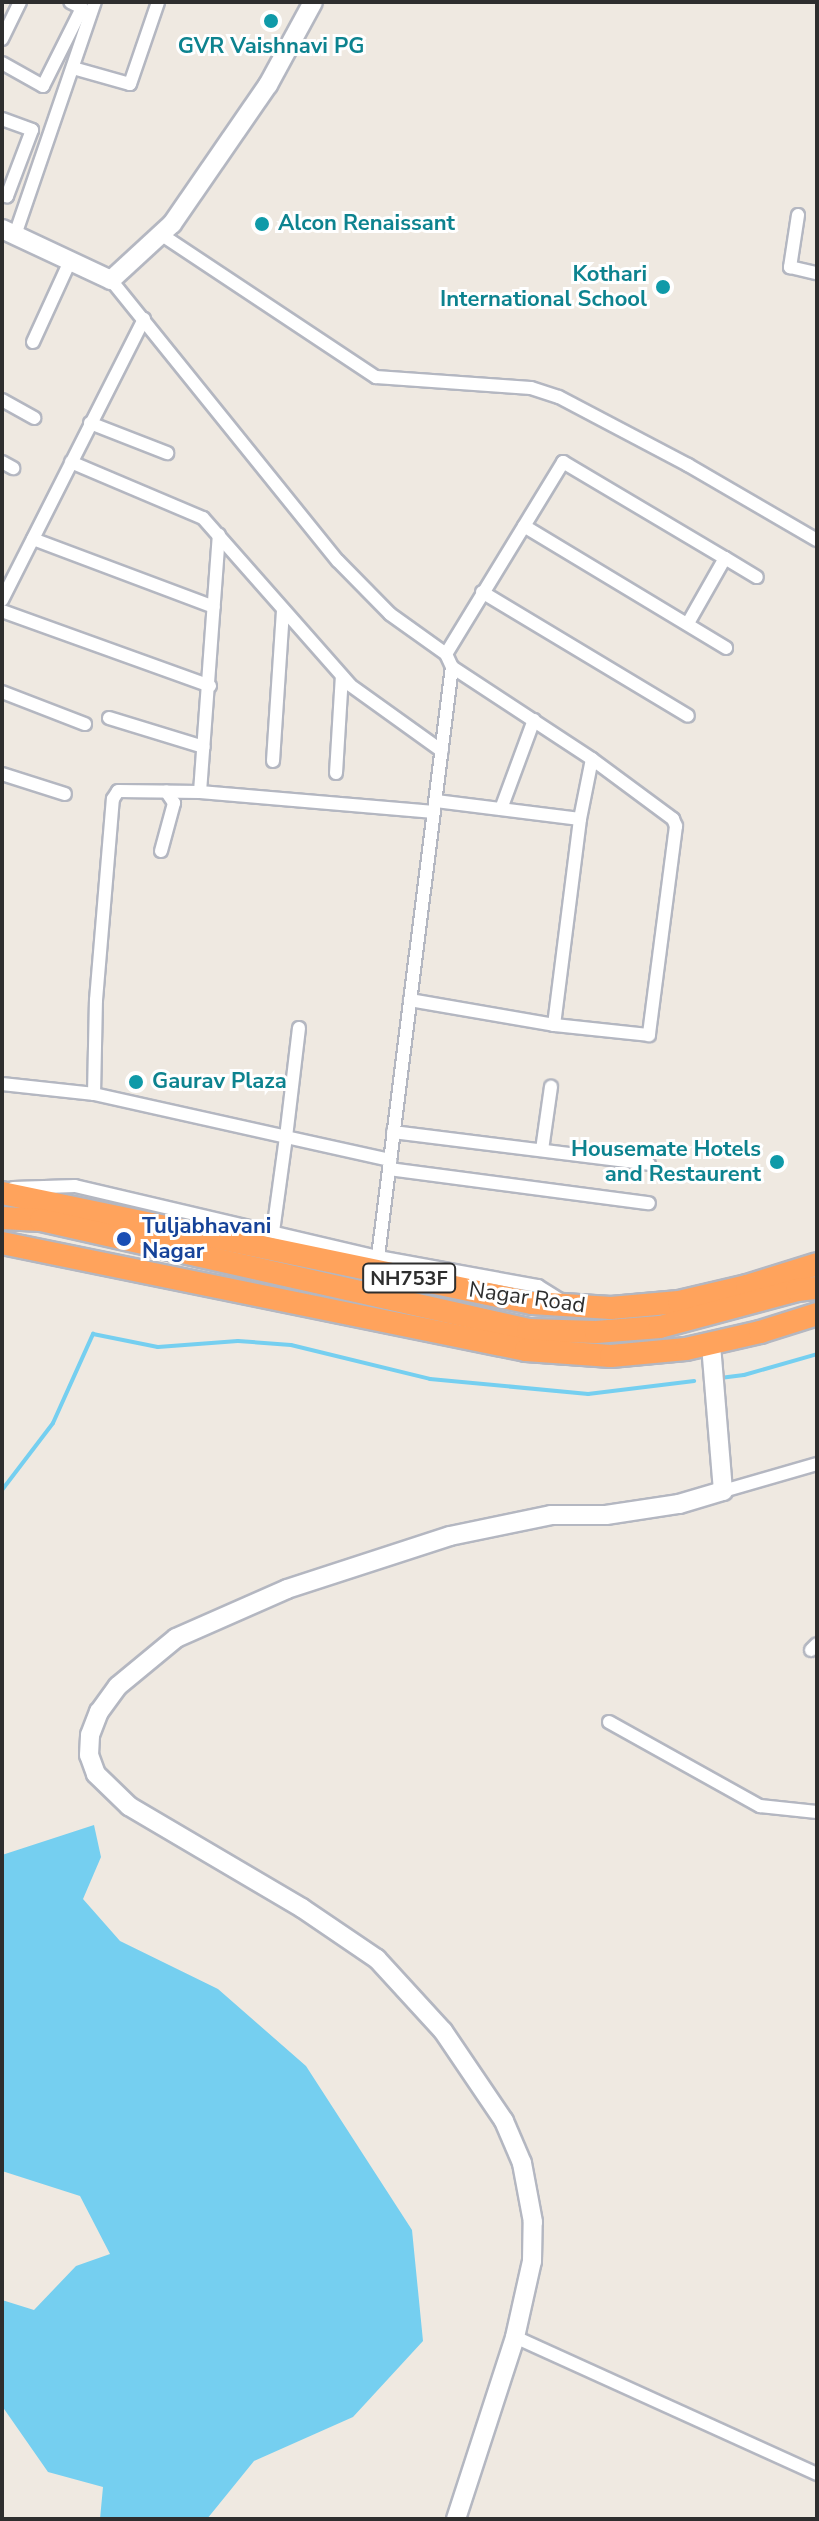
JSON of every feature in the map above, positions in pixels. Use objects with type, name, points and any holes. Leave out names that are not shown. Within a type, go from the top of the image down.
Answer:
[{"type":"highway","name":"Nagar Road","points":[[2,1191],[532,1303],[611,1308],[679,1302],[747,1286],[817,1264]]},
{"type":"highway","points":[[2,1218],[41,1220],[528,1330],[596,1332],[660,1327],[807,1289]]},
{"type":"highway","name":"NH753F","points":[[2,1243],[526,1350],[611,1356],[711,1344],[817,1314]]},
{"type":"street","points":[[2,39],[20,2]]},
{"type":"street","points":[[2,63],[43,86],[82,8],[70,2]]},
{"type":"street","points":[[95,2],[73,68],[8,232],[111,280],[338,561],[390,614],[446,654],[452,667],[378,1257]]},
{"type":"street","points":[[73,68],[130,84],[158,2]]},
{"type":"street","points":[[111,280],[162,235],[250,113],[313,2]]},
{"type":"street","points":[[2,119],[32,130],[7,196],[2,194]]},
{"type":"street","points":[[798,215],[790,267],[817,273]]},
{"type":"street","points":[[162,235],[376,377],[531,388],[559,397],[688,465],[817,540]]},
{"type":"street","points":[[33,342],[70,261]]},
{"type":"street","points":[[2,600],[144,319]]},
{"type":"street","points":[[2,400],[34,418]]},
{"type":"street","points":[[90,423],[167,453]]},
{"type":"street","points":[[71,462],[193,512],[219,535],[342,676],[442,751]]},
{"type":"street","points":[[446,654],[563,462],[757,577]]},
{"type":"street","points":[[524,526],[726,648]]},
{"type":"street","points":[[200,792],[219,535]]},
{"type":"street","points":[[33,539],[214,607]]},
{"type":"street","points":[[688,623],[725,558]]},
{"type":"street","points":[[482,592],[688,716]]},
{"type":"street","points":[[2,611],[210,686]]},
{"type":"street","points":[[273,761],[283,611]]},
{"type":"street","points":[[410,1000],[554,1025],[649,1035],[676,826],[668,813],[592,759],[452,667]]},
{"type":"street","points":[[336,773],[342,676]]},
{"type":"street","points":[[2,692],[85,724]]},
{"type":"street","points":[[109,718],[204,747]]},
{"type":"street","points":[[501,809],[534,720]]},
{"type":"street","points":[[554,1025],[580,819],[592,759]]},
{"type":"street","points":[[2,774],[65,794]]},
{"type":"street","points":[[94,1094],[96,1000],[113,799],[123,789],[501,809],[580,819]]},
{"type":"street","points":[[161,851],[174,803],[166,791]]},
{"type":"street","points":[[273,1232],[299,1028]]},
{"type":"street","points":[[2,1084],[94,1094],[286,1137],[389,1164],[649,1203]]},
{"type":"street","points":[[542,1150],[551,1087]]},
{"type":"street","points":[[393,1132],[649,1164]]},
{"type":"street","points":[[2,1191],[75,1186],[378,1257],[538,1286],[568,1305]]},
{"type":"street","points":[[711,1344],[723,1491]]},
{"type":"street","points":[[456,2519],[515,2337],[532,2261],[533,2222],[522,2163],[504,2121],[485,2088],[426,2011],[377,1959],[233,1866],[151,1822],[96,1774],[89,1755],[90,1735],[99,1712],[118,1686],[176,1638],[287,1589],[450,1536],[551,1515],[606,1515],[679,1504],[817,1464]]},
{"type":"street","points":[[609,1722],[760,1806],[817,1812]]},
{"type":"street","points":[[515,2337],[817,2474]]},
{"type":"water","points":[[94,1825],[101,1857],[83,1899],[120,1941],[218,1989],[306,2066],[412,2230],[423,2341],[353,2417],[254,2461],[207,2519],[100,2519],[103,2487],[48,2472],[2,2406],[2,2300],[34,2310],[76,2266],[110,2254],[80,2196],[2,2171],[2,1855]]},
{"type":"waterway","points":[[2,1490],[53,1423],[93,1334],[158,1347],[238,1341],[291,1345],[430,1379],[588,1394],[694,1381]]},
{"type":"waterway","points":[[720,1378],[744,1375],[817,1354]]},
{"type":"place","name":"GVR Vaishnavi PG","points":[[271,21]]},
{"type":"place","name":"Alcon Renaissant","points":[[262,224]]},
{"type":"place","name":"Kothari International School","points":[[663,287]]},
{"type":"place","name":"Gaurav Plaza","points":[[136,1082]]},
{"type":"place","name":"Housemate Hotels and Restaurent","points":[[777,1162]]},
{"type":"place","name":"Tuljabhavani Nagar","points":[[124,1239]]}]
